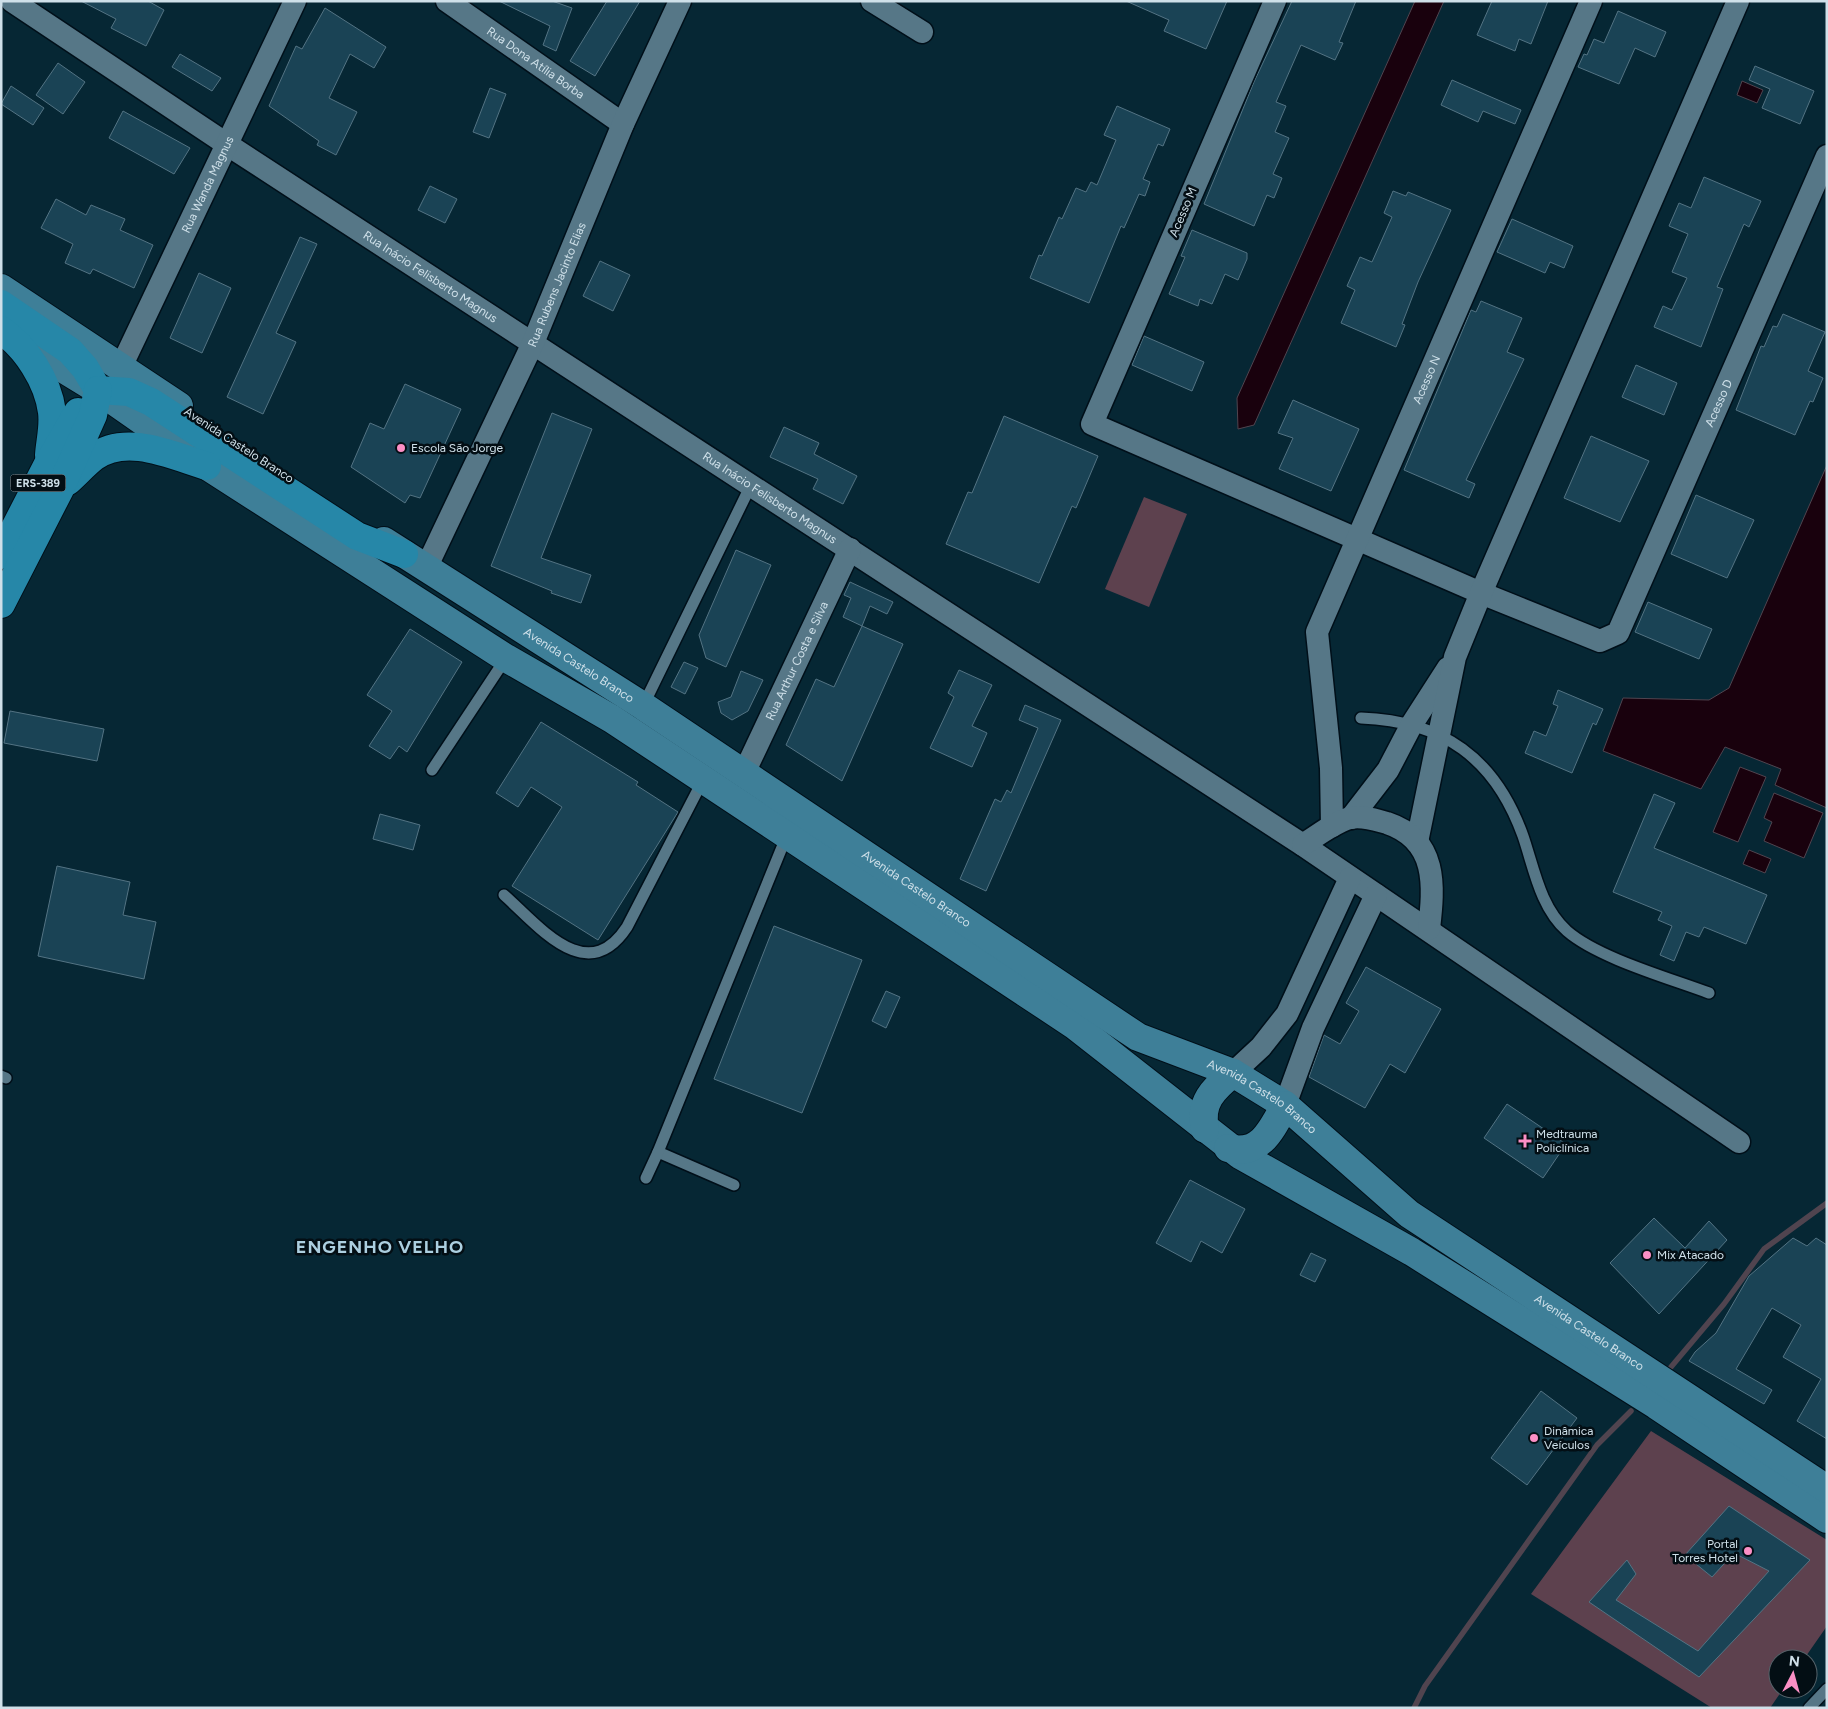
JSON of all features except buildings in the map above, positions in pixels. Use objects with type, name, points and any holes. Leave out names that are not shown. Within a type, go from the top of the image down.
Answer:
[{"type":"main road","name":"Avenida Castelo Branco","points":[[1,288],[744,773],[1138,1037],[1233,1074],[1285,1105],[1408,1214],[1827,1489]]},
{"type":"main road","points":[[1,304],[70,351],[85,368],[98,390],[129,392],[151,402],[357,536],[415,560]]},
{"type":"main road","name":"Avenida Castelo Branco","points":[[6,333],[98,390],[207,466],[506,658],[612,719],[1074,1025],[1228,1148],[1420,1257],[1656,1405],[1827,1519]]},
{"type":"main road","points":[[6,333],[38,371],[50,399],[52,427],[48,464]]},
{"type":"main road","name":"ERS-389","points":[[1,555],[48,464],[78,412],[98,390]]},
{"type":"main road","name":"ERS-389","points":[[1,604],[60,489],[93,415],[98,390]]},
{"type":"main road","points":[[60,489],[95,457],[120,447],[143,447],[207,466]]},
{"type":"main road","points":[[1205,1129],[1203,1114],[1207,1098],[1233,1074]]},
{"type":"main road","points":[[1228,1148],[1240,1151],[1260,1143],[1285,1105]]},
{"type":"street","name":"Rua Inácio Felisberto Magnus","points":[[12,1],[228,145],[1303,845],[1429,929],[1739,1142]]},
{"type":"street","name":"Rua Wanda Magnus","points":[[121,367],[295,1]]},
{"type":"street","name":"Rua Dona Atília Borba","points":[[447,1],[623,124]]},
{"type":"street","name":"Rua Rubens Jacinto Elias","points":[[415,560],[533,343],[623,124],[680,1]]},
{"type":"street","points":[[872,1],[922,32]]},
{"type":"street","name":"Acesso M","points":[[1275,1],[1092,424],[1357,540]]},
{"type":"street","name":"Acesso N","points":[[1341,822],[1331,768],[1317,632],[1591,1]]},
{"type":"street","points":[[1418,842],[1455,657],[1738,1]]},
{"type":"street","name":"Acesso D","points":[[1481,593],[1600,641],[1618,633],[1827,156]]},
{"type":"street","points":[[1357,540],[1481,593]]},
{"type":"street","name":"Rua Arthur Costa e Silva","points":[[744,773],[850,549]]},
{"type":"street","points":[[1303,845],[1341,822],[1388,770],[1412,724],[1455,657]]},
{"type":"street","points":[[1341,822],[1370,818],[1398,827],[1418,842],[1428,862],[1433,884],[1429,929]]},
{"type":"street","points":[[1233,1074],[1261,1047],[1287,1014],[1350,878]]},
{"type":"street","points":[[1285,1105],[1313,1028],[1376,895]]},
{"type":"street","points":[[1287,1014],[1313,1028]]},
{"type":"lane","points":[[642,706],[751,485]]},
{"type":"lane","points":[[432,770],[506,658]]},
{"type":"lane","points":[[1361,718],[1412,724],[1439,734],[1462,747],[1481,764],[1501,790],[1523,835],[1544,900],[1566,930],[1597,950],[1709,993]]},
{"type":"lane","points":[[504,895],[564,946],[580,953],[589,954],[605,950],[620,937],[627,927],[703,780]]},
{"type":"lane","points":[[646,1178],[787,835]]},
{"type":"lane","points":[[658,1152],[734,1185]]},
{"type":"lane","points":[[1809,1708],[1827,1689]]},
{"type":"shaded area","points":[[1415,1],[1444,1],[1254,425],[1238,429],[1237,398]]},
{"type":"shaded area","points":[[1742,81],[1763,90],[1757,103],[1737,95]]},
{"type":"shaded area","points":[[1827,465],[1827,808],[1775,785],[1781,769],[1725,747],[1701,789],[1603,751],[1623,698],[1709,700],[1729,688]]},
{"type":"shaded area","points":[[1144,497],[1187,514],[1149,607],[1105,589]]},
{"type":"shaded area","points":[[1740,767],[1766,777],[1738,842],[1713,832]]},
{"type":"shaded area","points":[[1774,793],[1823,813],[1804,858],[1764,841],[1772,822],[1764,818]]},
{"type":"shaded area","points":[[1749,850],[1771,859],[1765,873],[1743,864]]},
{"type":"shaded area","points":[[1651,1431],[1827,1540],[1827,1626],[1811,1649],[1768,1649],[1768,1699],[1776,1699],[1770,1708],[1712,1708],[1531,1594]]},
{"type":"waterway","points":[[1671,1367],[1724,1304],[1764,1249],[1827,1203]]},
{"type":"waterway","points":[[1414,1708],[1425,1686],[1597,1445],[1631,1411]]},
{"type":"place","name":"Escola São Jorge","points":[[401,448]]},
{"type":"place","name":"Medtrauma Policlínica","points":[[1525,1141]]},
{"type":"place","name":"Mix Atacado","points":[[1647,1255]]},
{"type":"place","name":"Dinâmica Veículos","points":[[1534,1438]]},
{"type":"place","name":"Portal Torres Hotel","points":[[1748,1551]]},
{"type":"district","name":"ENGENHO VELHO","points":[[380,1247]]}]
